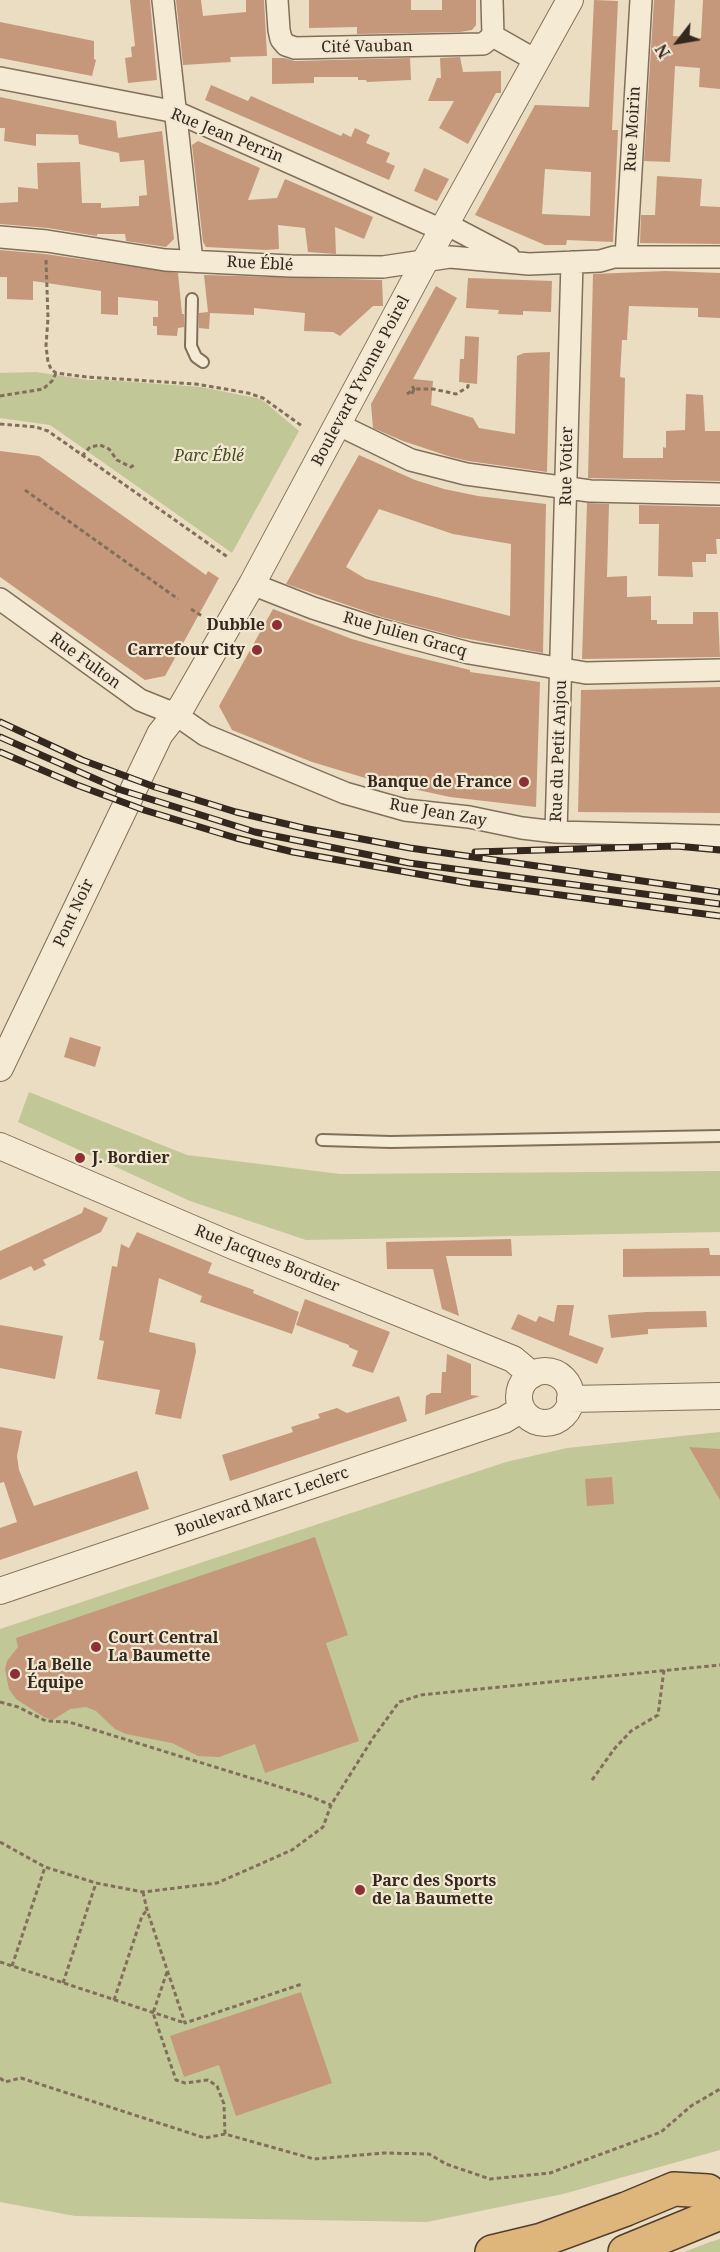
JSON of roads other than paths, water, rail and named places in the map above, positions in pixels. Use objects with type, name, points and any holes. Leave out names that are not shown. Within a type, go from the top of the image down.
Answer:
[{"type":"highway","points":[[492,2252],[542,2240],[674,2189],[716,2197]]},
{"type":"highway","points":[[569,2252],[652,2212],[716,2197]]},
{"type":"highway","points":[[625,2252],[716,2197]]},
{"type":"street","points":[[163,0],[193,265]]},
{"type":"street","name":"Cité Vauban","points":[[277,0],[281,39],[286,45],[295,48],[474,45],[483,44],[493,36]]},
{"type":"street","points":[[492,0],[493,36],[537,61]]},
{"type":"street","name":"Boulevard Yvonne Poirel","points":[[148,759],[160,734],[182,706],[252,584],[444,226],[570,0]]},
{"type":"street","name":"Rue Moirin","points":[[626,257],[641,0]]},
{"type":"street","name":"Rue Jean Perrin","points":[[0,78],[176,112],[444,226]]},
{"type":"street","name":"Rue Éblé","points":[[444,226],[520,263]]},
{"type":"street","name":"Rue Éblé","points":[[0,237],[47,241],[193,265],[249,270],[383,267],[450,257],[520,263],[572,262],[626,257],[720,257]]},
{"type":"street","name":"Rue Votier","points":[[562,669],[572,262]]},
{"type":"street","points":[[337,424],[411,460],[466,474],[590,491],[720,494]]},
{"type":"street","name":"Rue Julien Gracq","points":[[252,584],[313,608],[389,632],[469,653],[586,673],[720,670]]},
{"type":"street","name":"Rue Fulton","points":[[0,599],[140,700],[175,714]]},
{"type":"street","name":"Rue du Petit Anjou","points":[[556,832],[562,669]]},
{"type":"street","name":"Rue Jean Zay","points":[[175,714],[205,735],[345,793],[405,810],[469,817],[522,828],[556,832],[720,836]]},
{"type":"street","name":"Pont Noir","points":[[0,1068],[148,759]]},
{"type":"street","name":"Rue Jacques Bordier","points":[[0,1146],[222,1241],[513,1359],[532,1375]]},
{"type":"street","points":[[545,1371],[558,1375],[567,1385],[570,1399],[568,1408],[562,1417],[548,1423],[533,1420],[522,1409],[519,1400],[524,1381],[532,1375],[545,1371]]},
{"type":"street","points":[[570,1399],[720,1396]]},
{"type":"street","name":"Boulevard Marc Leclerc","points":[[0,1591],[504,1420],[522,1409]]},
{"type":"lane","points":[[192,299],[190,346],[196,357],[203,362]]},
{"type":"lane","points":[[322,1140],[391,1142],[720,1136]]},
{"type":"railway","points":[[0,722],[82,760],[155,787],[236,812],[303,828],[410,848],[720,892]]},
{"type":"railway","points":[[0,737],[118,789],[255,832],[409,863],[720,904]]},
{"type":"railway","points":[[0,752],[77,785],[144,810],[236,838],[293,852],[469,883],[720,916]]},
{"type":"railway","points":[[475,852],[676,846],[720,850]]},
{"type":"place","name":"Dubble","points":[[277,625]]},
{"type":"place","name":"Carrefour City","points":[[257,650]]},
{"type":"place","name":"Banque de France","points":[[524,782]]},
{"type":"place","name":"J. Bordier","points":[[80,1158]]},
{"type":"place","name":"Court Central La Baumette","points":[[96,1647]]},
{"type":"place","name":"La Belle Équipe","points":[[15,1674]]},
{"type":"place","name":"Parc des Sports de la Baumette","points":[[360,1890]]},
{"type":"park label","name":"Parc Éblé","points":[[209,456]]}]
